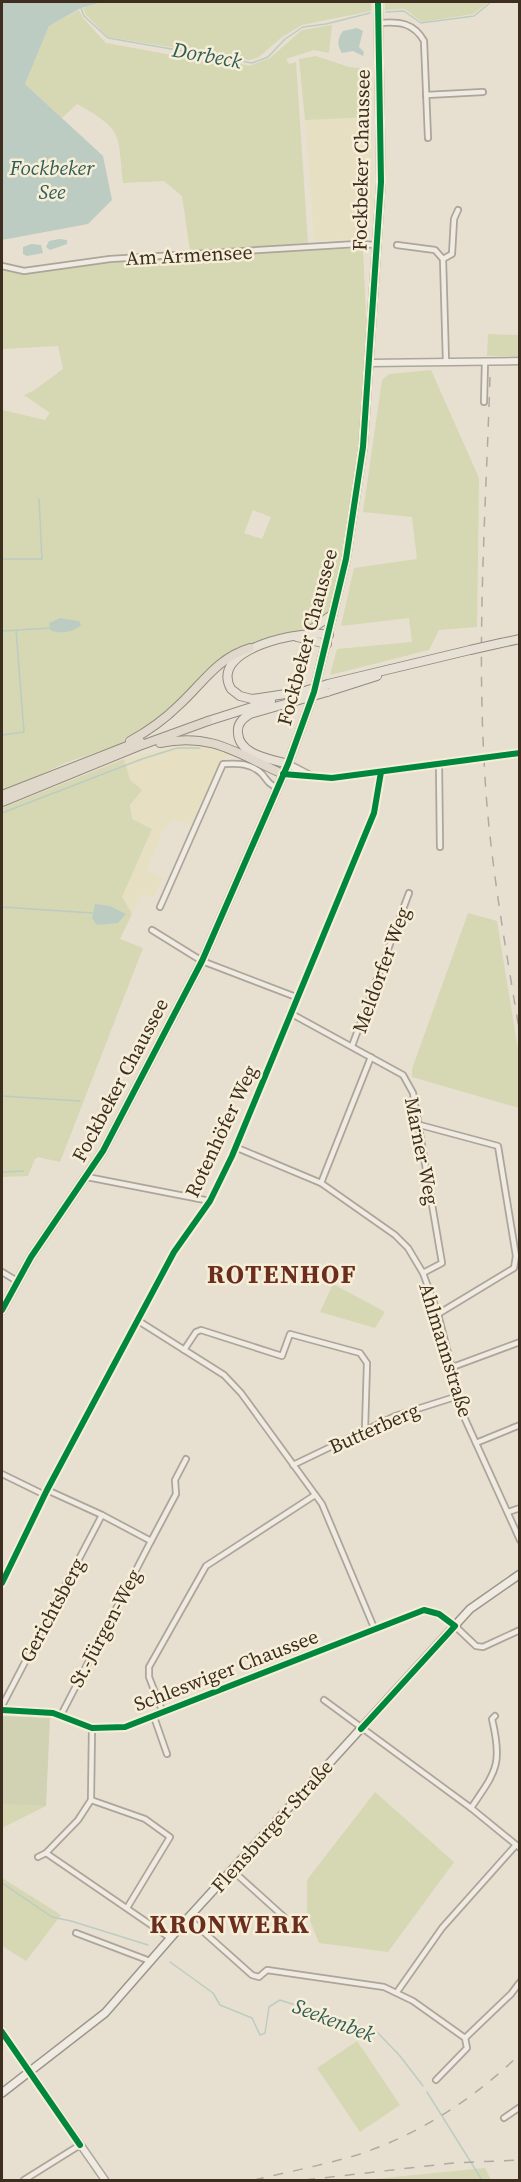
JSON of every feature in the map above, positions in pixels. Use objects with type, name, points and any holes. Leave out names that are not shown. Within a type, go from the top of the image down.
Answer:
[{"type":"highway","points":[[2,802],[121,750],[158,724],[218,664],[237,652],[250,648]]},
{"type":"highway","points":[[2,795],[121,750],[208,721]]},
{"type":"highway","points":[[121,750],[166,741],[206,742],[253,758],[283,774]]},
{"type":"main road","name":"Fockbeker Chaussee","points":[[2,1310],[17,1281],[103,1151],[202,961],[288,764],[314,692],[351,536],[360,470],[381,182],[378,5]]},
{"type":"main road","points":[[300,694],[252,699],[235,693],[228,681],[230,665],[250,648],[297,637],[334,613]]},
{"type":"main road","points":[[307,632],[328,639]]},
{"type":"main road","points":[[297,637],[328,639]]},
{"type":"main road","points":[[208,721],[398,667],[519,639]]},
{"type":"main road","points":[[288,764],[244,748],[238,737],[238,728],[240,722],[250,714],[300,694]]},
{"type":"main road","points":[[455,1626],[478,1601],[519,1574]]},
{"type":"main road","name":"Flensburger Straße","points":[[2,2093],[105,2013],[188,1918],[455,1626]]},
{"type":"street","points":[[379,23],[391,21],[417,29],[424,41],[429,138]]},
{"type":"street","points":[[426,95],[483,92]]},
{"type":"street","points":[[443,259],[452,254],[454,219],[458,210]]},
{"type":"street","name":"Am Armensee","points":[[2,266],[24,271],[110,259],[357,244],[378,245]]},
{"type":"street","points":[[397,245],[435,250],[443,259],[446,362]]},
{"type":"street","points":[[484,402],[485,361]]},
{"type":"street","points":[[369,363],[519,361]]},
{"type":"street","points":[[283,774],[332,778],[519,753]]},
{"type":"street","points":[[160,907],[224,764],[242,763],[252,767],[277,787]]},
{"type":"street","points":[[288,764],[311,776]]},
{"type":"street","points":[[439,764],[440,847]]},
{"type":"street","name":"Rotenhöfer Weg","points":[[2,1583],[46,1492],[174,1251],[210,1201],[261,1091],[296,998],[374,813],[381,772]]},
{"type":"street","name":"Meldorfer Weg","points":[[352,1046],[409,893]]},
{"type":"street","points":[[152,930],[202,961],[296,998]]},
{"type":"street","name":"Marner Weg","points":[[290,1013],[404,1075],[413,1093],[420,1125],[442,1263],[423,1273]]},
{"type":"street","points":[[321,1184],[371,1057]]},
{"type":"street","points":[[420,1125],[498,1146],[516,1256],[513,1268],[438,1314]]},
{"type":"street","name":"Ahlmannstraße","points":[[235,1147],[321,1184],[395,1235],[408,1248],[423,1273],[438,1314],[458,1396],[519,1540]]},
{"type":"street","points":[[87,1177],[210,1201]]},
{"type":"street","points":[[2,1272],[17,1281]]},
{"type":"street","points":[[137,1320],[224,1375],[241,1393],[326,1511],[375,1630]]},
{"type":"street","points":[[184,1350],[196,1332],[201,1330],[282,1356],[290,1334],[360,1353],[367,1363],[365,1429]]},
{"type":"street","points":[[450,1368],[519,1342]]},
{"type":"street","name":"Butterberg","points":[[293,1465],[365,1429],[458,1396]]},
{"type":"street","points":[[476,1443],[519,1425]]},
{"type":"street","name":"St.-Jürgen-Weg","points":[[61,1715],[176,1494],[175,1480],[186,1459]]},
{"type":"street","points":[[2,1474],[102,1515],[151,1541]]},
{"type":"street","points":[[163,1714],[149,1677],[149,1667],[201,1572],[315,1495]]},
{"type":"street","points":[[508,1512],[519,1508]]},
{"type":"street","name":"Gerichtsberg","points":[[2,1708],[102,1515]]},
{"type":"street","name":"Schleswiger Chaussee","points":[[2,1708],[61,1715],[92,1728],[125,1727],[424,1610],[439,1614],[455,1626]]},
{"type":"street","points":[[455,1626],[477,1646],[483,1647],[519,1630]]},
{"type":"street","points":[[324,1700],[471,1808],[518,1846],[442,1928],[397,1992]]},
{"type":"street","points":[[471,1808],[491,1781],[496,1768],[498,1748],[492,1719],[495,1716]]},
{"type":"street","points":[[154,1717],[167,1754]]},
{"type":"street","points":[[38,1857],[46,1853],[78,1820],[90,1800],[92,1728]]},
{"type":"street","points":[[90,1800],[146,1819],[170,1837],[127,1908]]},
{"type":"street","points":[[46,1853],[170,1938]]},
{"type":"street","points":[[232,1870],[284,1917]]},
{"type":"street","points":[[188,1918],[252,1975],[259,1977],[267,1970],[369,1983],[397,1992],[413,2001],[465,2038],[467,2048],[436,2080]]},
{"type":"street","points":[[76,1933],[150,1961]]},
{"type":"street","points":[[465,2038],[511,1994],[519,1982]]},
{"type":"street","points":[[2,2032],[105,2181]]},
{"type":"street","points":[[504,2118],[519,2107]]},
{"type":"street","points":[[24,2181],[80,2145]]},
{"type":"shaded area","points":[[371,117],[373,202],[368,238],[314,241],[305,120]]},
{"type":"shaded area","points":[[179,746],[211,746],[229,751],[196,826],[172,819],[162,832],[147,870],[163,878],[153,897],[141,894],[132,914],[122,897],[152,829],[132,819],[129,780],[124,759]]},
{"type":"green space","points":[[103,2],[371,2],[371,11],[302,25],[282,37],[259,57],[250,60],[108,37],[86,15],[83,8]]},
{"type":"green space","points":[[385,2],[489,2],[473,14],[422,22],[405,9],[385,10]]},
{"type":"green space","points":[[79,10],[83,18],[106,43],[205,61],[224,60],[249,66],[270,58],[302,30],[332,25],[329,53],[314,50],[286,59],[289,64],[296,62],[308,243],[190,251],[182,196],[164,181],[123,183],[118,142],[110,127],[77,104],[62,118],[25,84],[49,26]]},
{"type":"green space","points":[[316,56],[349,67],[371,69],[371,117],[305,120],[299,59]]},
{"type":"green space","points":[[363,248],[367,339],[359,446],[332,609],[301,630],[239,649],[205,671],[175,707],[148,728],[120,744],[65,763],[2,793],[2,410],[45,420],[50,413],[24,395],[63,369],[58,346],[2,349],[2,267],[24,272],[110,261]],"holes":[[[253,510],[271,517],[262,539],[244,533]]]},
{"type":"green space","points":[[488,334],[519,335],[519,356],[487,356]]},
{"type":"green space","points":[[431,370],[479,478],[477,627],[439,630],[429,650],[330,675],[337,649],[412,642],[409,618],[341,626],[354,568],[417,559],[412,517],[363,512],[382,380],[389,374]]},
{"type":"green space","points":[[124,759],[130,780],[142,790],[130,805],[132,819],[152,829],[122,897],[132,914],[120,939],[143,948],[60,1162],[38,1157],[28,1176],[2,1177],[2,808]]},
{"type":"green space","points":[[468,913],[497,921],[519,1056],[519,1108],[412,1077],[412,1069]]},
{"type":"green space","points":[[333,1284],[385,1312],[375,1328],[320,1312]]},
{"type":"green space","points":[[2,1716],[50,1718],[46,1806],[2,1804]]},
{"type":"green space","points":[[375,1792],[454,1862],[388,1952],[319,1943],[307,1913],[307,1880]]},
{"type":"green space","points":[[2,1804],[46,1806],[2,1828]]},
{"type":"green space","points":[[2,1878],[61,1915],[26,1961],[2,1946]]},
{"type":"green space","points":[[357,2041],[400,2105],[360,2132],[317,2068]]},
{"type":"green space","points":[[485,2168],[491,2180],[374,2179]]},
{"type":"water","name":"Fockbeker See","points":[[2,2],[103,2],[81,8],[49,26],[25,84],[103,156],[112,200],[88,224],[2,240]]},
{"type":"water","points":[[357,28],[363,31],[359,47],[364,52],[363,56],[353,51],[342,53],[338,42],[341,34],[343,31]]},
{"type":"water","points":[[67,240],[67,244],[50,250],[46,247],[49,241]]},
{"type":"water","points":[[31,244],[41,245],[43,253],[27,256],[23,254],[23,247]]},
{"type":"water","points":[[60,618],[79,621],[81,625],[66,632],[50,630],[49,623]]},
{"type":"water","points":[[95,904],[110,906],[126,914],[118,923],[97,925],[92,918]]},
{"type":"waterway","name":"Dorbeck","points":[[386,12],[404,11],[421,23],[474,16],[491,2]]},
{"type":"waterway","name":"Dorbeck","points":[[81,8],[84,16],[108,38],[252,63],[268,57],[285,39],[303,27],[370,13]]},
{"type":"waterway","points":[[2,559],[42,559],[39,499]]},
{"type":"waterway","points":[[2,631],[50,628]]},
{"type":"waterway","points":[[2,735],[24,732],[16,630]]},
{"type":"waterway","points":[[2,813],[142,759],[177,748],[200,748]]},
{"type":"waterway","points":[[2,907],[92,913]]},
{"type":"waterway","points":[[2,1096],[80,1101]]},
{"type":"waterway","points":[[2,1172],[23,1171]]},
{"type":"waterway","name":"Seekenbek","points":[[2,1883],[52,1917],[148,1945]]},
{"type":"waterway","name":"Seekenbek","points":[[170,1962],[213,1993],[220,2005],[252,2018],[260,2035],[265,2033],[269,2007],[280,2000],[377,2032],[400,2056],[423,2086]]},
{"type":"waterway","name":"Seekenbek","points":[[427,2092],[482,2180]]},
{"type":"railway","points":[[490,377],[481,664],[484,759],[493,863],[520,1035]]},
{"type":"railway","points":[[254,2180],[357,2155],[402,2137],[444,2114],[484,2086],[520,2054]]},
{"type":"railway","points":[[305,2180],[453,2163],[520,2160]]},
{"type":"cycle path","points":[[2,1310],[31,1257],[103,1151],[202,961],[288,764],[314,692],[346,559],[363,447],[381,182],[378,2]]},
{"type":"cycle path","points":[[283,774],[332,778],[520,753]]},
{"type":"cycle path","points":[[2,1583],[47,1490],[174,1252],[210,1201],[232,1156],[374,813],[381,772]]},
{"type":"cycle path","points":[[2,1710],[53,1713],[92,1728],[125,1727],[424,1610],[439,1614],[455,1626],[361,1729]]},
{"type":"cycle path","points":[[2,2032],[80,2145]]},
{"type":"district","name":"ROTENHOF","points":[[282,1274]]},
{"type":"district","name":"KRONWERK","points":[[230,1924]]}]
